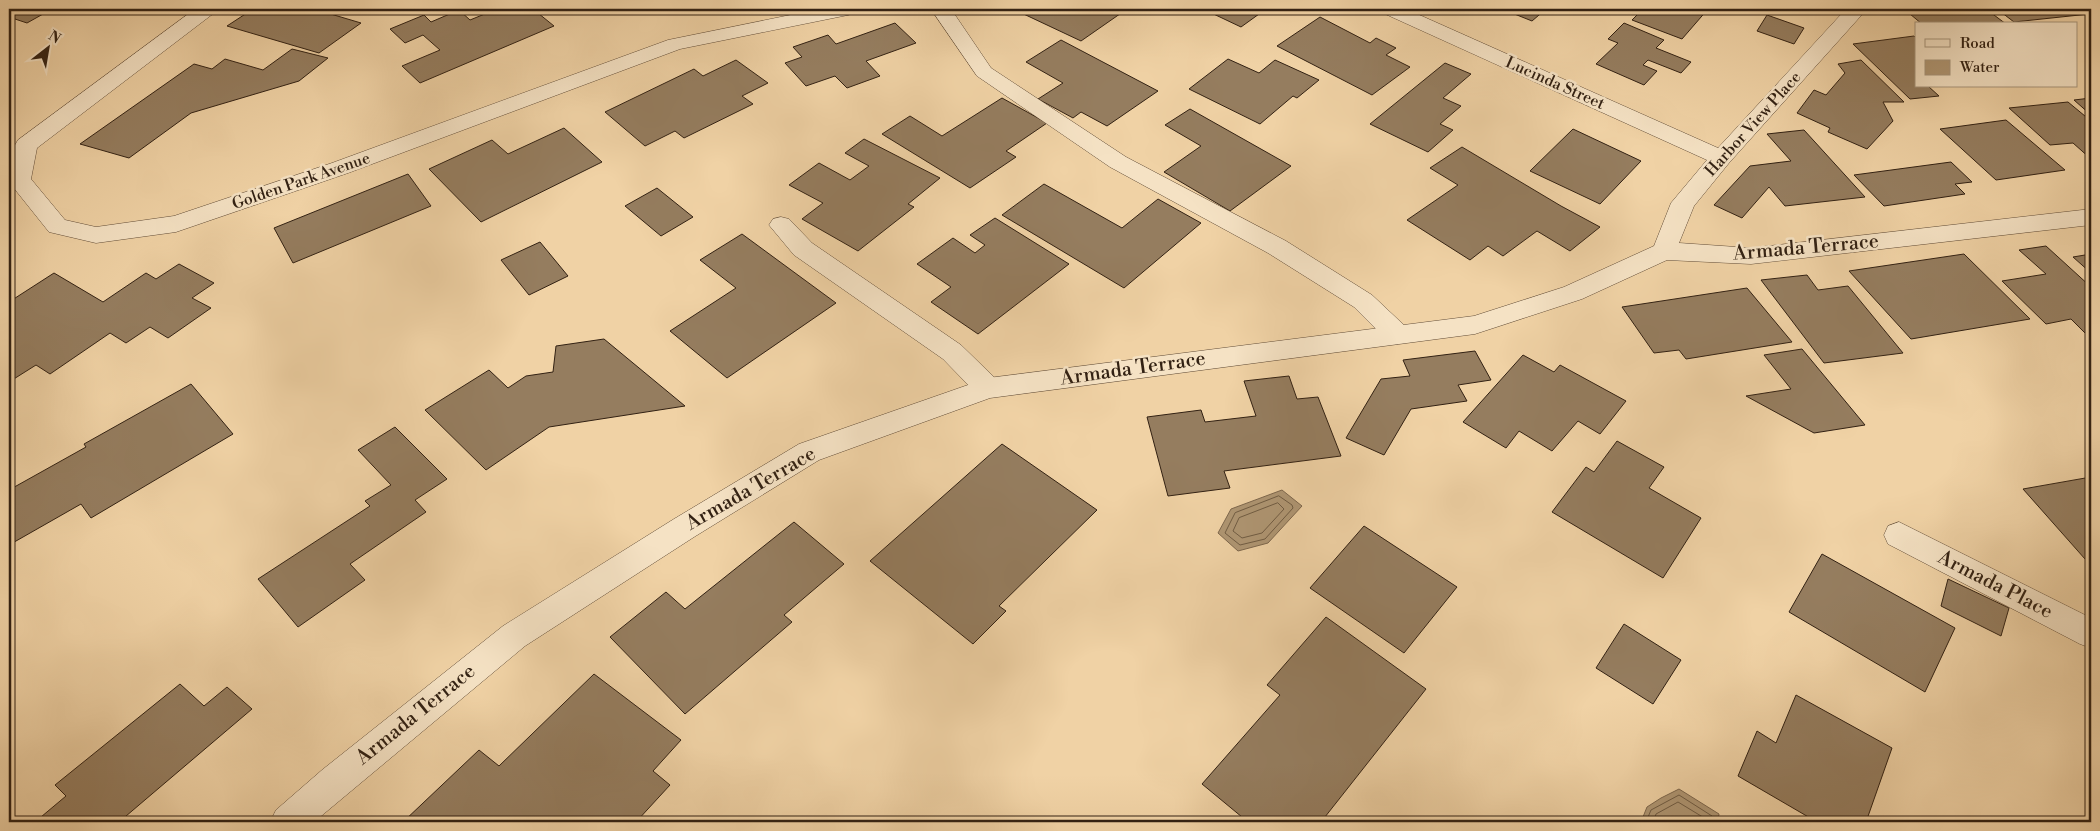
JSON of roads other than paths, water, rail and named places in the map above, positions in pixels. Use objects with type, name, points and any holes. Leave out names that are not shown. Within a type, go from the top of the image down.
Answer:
[{"type":"street","name":"Golden Park Avenue","points":[[207,9],[26,145],[19,180],[56,226],[96,235],[176,224],[340,168],[675,44],[848,9]]},
{"type":"street","points":[[941,9],[984,72],[1118,162],[1277,247],[1363,301],[1397,334]]},
{"type":"street","name":"Lucinda Street","points":[[1390,9],[1721,158]]},
{"type":"street","name":"Harbor View Place","points":[[1664,251],[1683,203],[1721,158],[1858,9]]},
{"type":"street","name":"Armada Terrace","points":[[288,822],[334,782],[514,636],[684,528],[809,452],[988,388],[1475,325],[1573,293],[1664,251],[1751,256],[2091,217]]},
{"type":"street","points":[[781,224],[803,249],[952,352],[988,388]]},
{"type":"street","name":"Armada Place","points":[[1899,535],[2091,634]]},
{"type":"water","points":[[1282,490],[1302,506],[1268,543],[1238,551],[1218,533],[1231,509]]},
{"type":"water","points":[[1679,789],[1719,814],[1718,822],[1641,822],[1647,807]]}]
